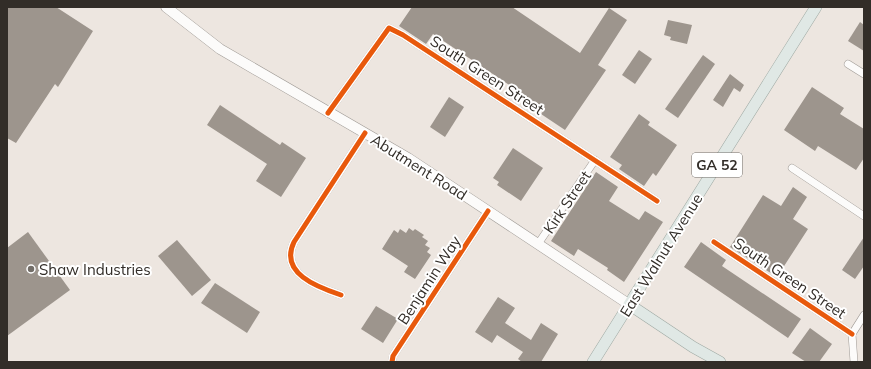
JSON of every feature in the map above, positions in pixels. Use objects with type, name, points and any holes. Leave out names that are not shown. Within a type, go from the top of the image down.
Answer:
[{"type":"main road","name":"Abutment Road","points":[[166,7],[220,49],[408,158],[630,305]]},
{"type":"main road","name":"East Walnut Avenue","points":[[593,362],[816,7]]},
{"type":"main road","points":[[630,305],[693,348],[720,362]]},
{"type":"street","name":"South Green Street","points":[[328,113],[389,28],[403,35],[657,201]]},
{"type":"street","points":[[848,64],[864,74]]},
{"type":"street","points":[[341,295],[324,289],[296,271],[292,266],[290,254],[294,242],[365,133]]},
{"type":"street","name":"Kirk Street","points":[[538,244],[595,160]]},
{"type":"street","points":[[792,168],[864,216]]},
{"type":"street","name":"Benjamin Way","points":[[392,362],[393,356],[488,211]]},
{"type":"street","name":"South Green Street","points":[[714,242],[852,334]]},
{"type":"street","points":[[854,362],[852,334],[864,314]]},
{"type":"building","points":[[7,7],[56,7],[93,31],[58,87],[55,84],[16,143],[7,138]]},
{"type":"building","points":[[412,7],[512,7],[580,53],[609,8],[627,20],[598,65],[606,70],[565,130],[541,114],[545,109],[433,34],[426,44],[399,26]]},
{"type":"building","points":[[668,20],[692,25],[687,44],[670,40],[671,37],[664,35]]},
{"type":"building","points":[[860,22],[864,25],[864,51],[848,41]]},
{"type":"building","points":[[639,50],[652,59],[635,84],[622,75]]},
{"type":"building","points":[[703,55],[715,64],[678,118],[665,109]]},
{"type":"building","points":[[730,74],[744,85],[740,92],[734,88],[723,107],[713,100]]},
{"type":"building","points":[[812,87],[844,108],[840,114],[864,129],[864,158],[856,170],[818,146],[815,151],[784,130]]},
{"type":"building","points":[[449,97],[464,107],[445,137],[430,127]]},
{"type":"building","points":[[220,105],[280,145],[282,142],[306,158],[281,197],[256,181],[267,164],[207,125]]},
{"type":"building","points":[[639,114],[650,122],[648,125],[677,145],[656,176],[653,173],[644,186],[619,169],[622,165],[610,157]]},
{"type":"building","points":[[513,148],[543,168],[521,201],[497,185],[499,182],[493,178]]},
{"type":"building","points":[[596,172],[618,187],[609,201],[639,220],[645,211],[663,222],[624,282],[607,270],[608,268],[578,249],[574,256],[551,241]]},
{"type":"building","points":[[793,187],[807,197],[793,219],[808,229],[777,277],[730,247],[763,195],[781,206]]},
{"type":"building","points":[[409,228],[413,231],[415,229],[424,235],[422,237],[428,241],[425,245],[430,248],[427,252],[431,255],[415,279],[404,272],[408,266],[382,249],[394,230],[398,233],[400,229],[406,233]]},
{"type":"building","name":"Shaw Industries","points":[[28,232],[70,290],[7,336],[7,248]]},
{"type":"building","points":[[864,237],[864,266],[855,279],[842,270]]},
{"type":"building","points":[[177,240],[211,280],[192,296],[158,256]]},
{"type":"building","points":[[701,242],[726,260],[722,266],[801,319],[788,338],[684,267]]},
{"type":"building","points":[[215,283],[260,312],[247,333],[201,303]]},
{"type":"building","points":[[498,297],[515,308],[505,323],[531,340],[541,323],[558,334],[541,362],[522,362],[518,359],[523,352],[497,335],[492,343],[475,332]]},
{"type":"building","points":[[376,306],[398,319],[383,343],[361,329]]},
{"type":"building","points":[[810,328],[832,344],[819,362],[806,362],[792,353]]},
{"type":"cycle path","points":[[328,113],[389,28],[403,35],[657,201]]},
{"type":"cycle path","points":[[341,295],[321,288],[303,277],[296,270],[292,262],[291,253],[294,242],[365,133]]},
{"type":"cycle path","points":[[392,362],[393,356],[488,211]]},
{"type":"cycle path","points":[[714,242],[852,334]]},
{"type":"place","name":"Shaw Industries","points":[[31,269]]}]
